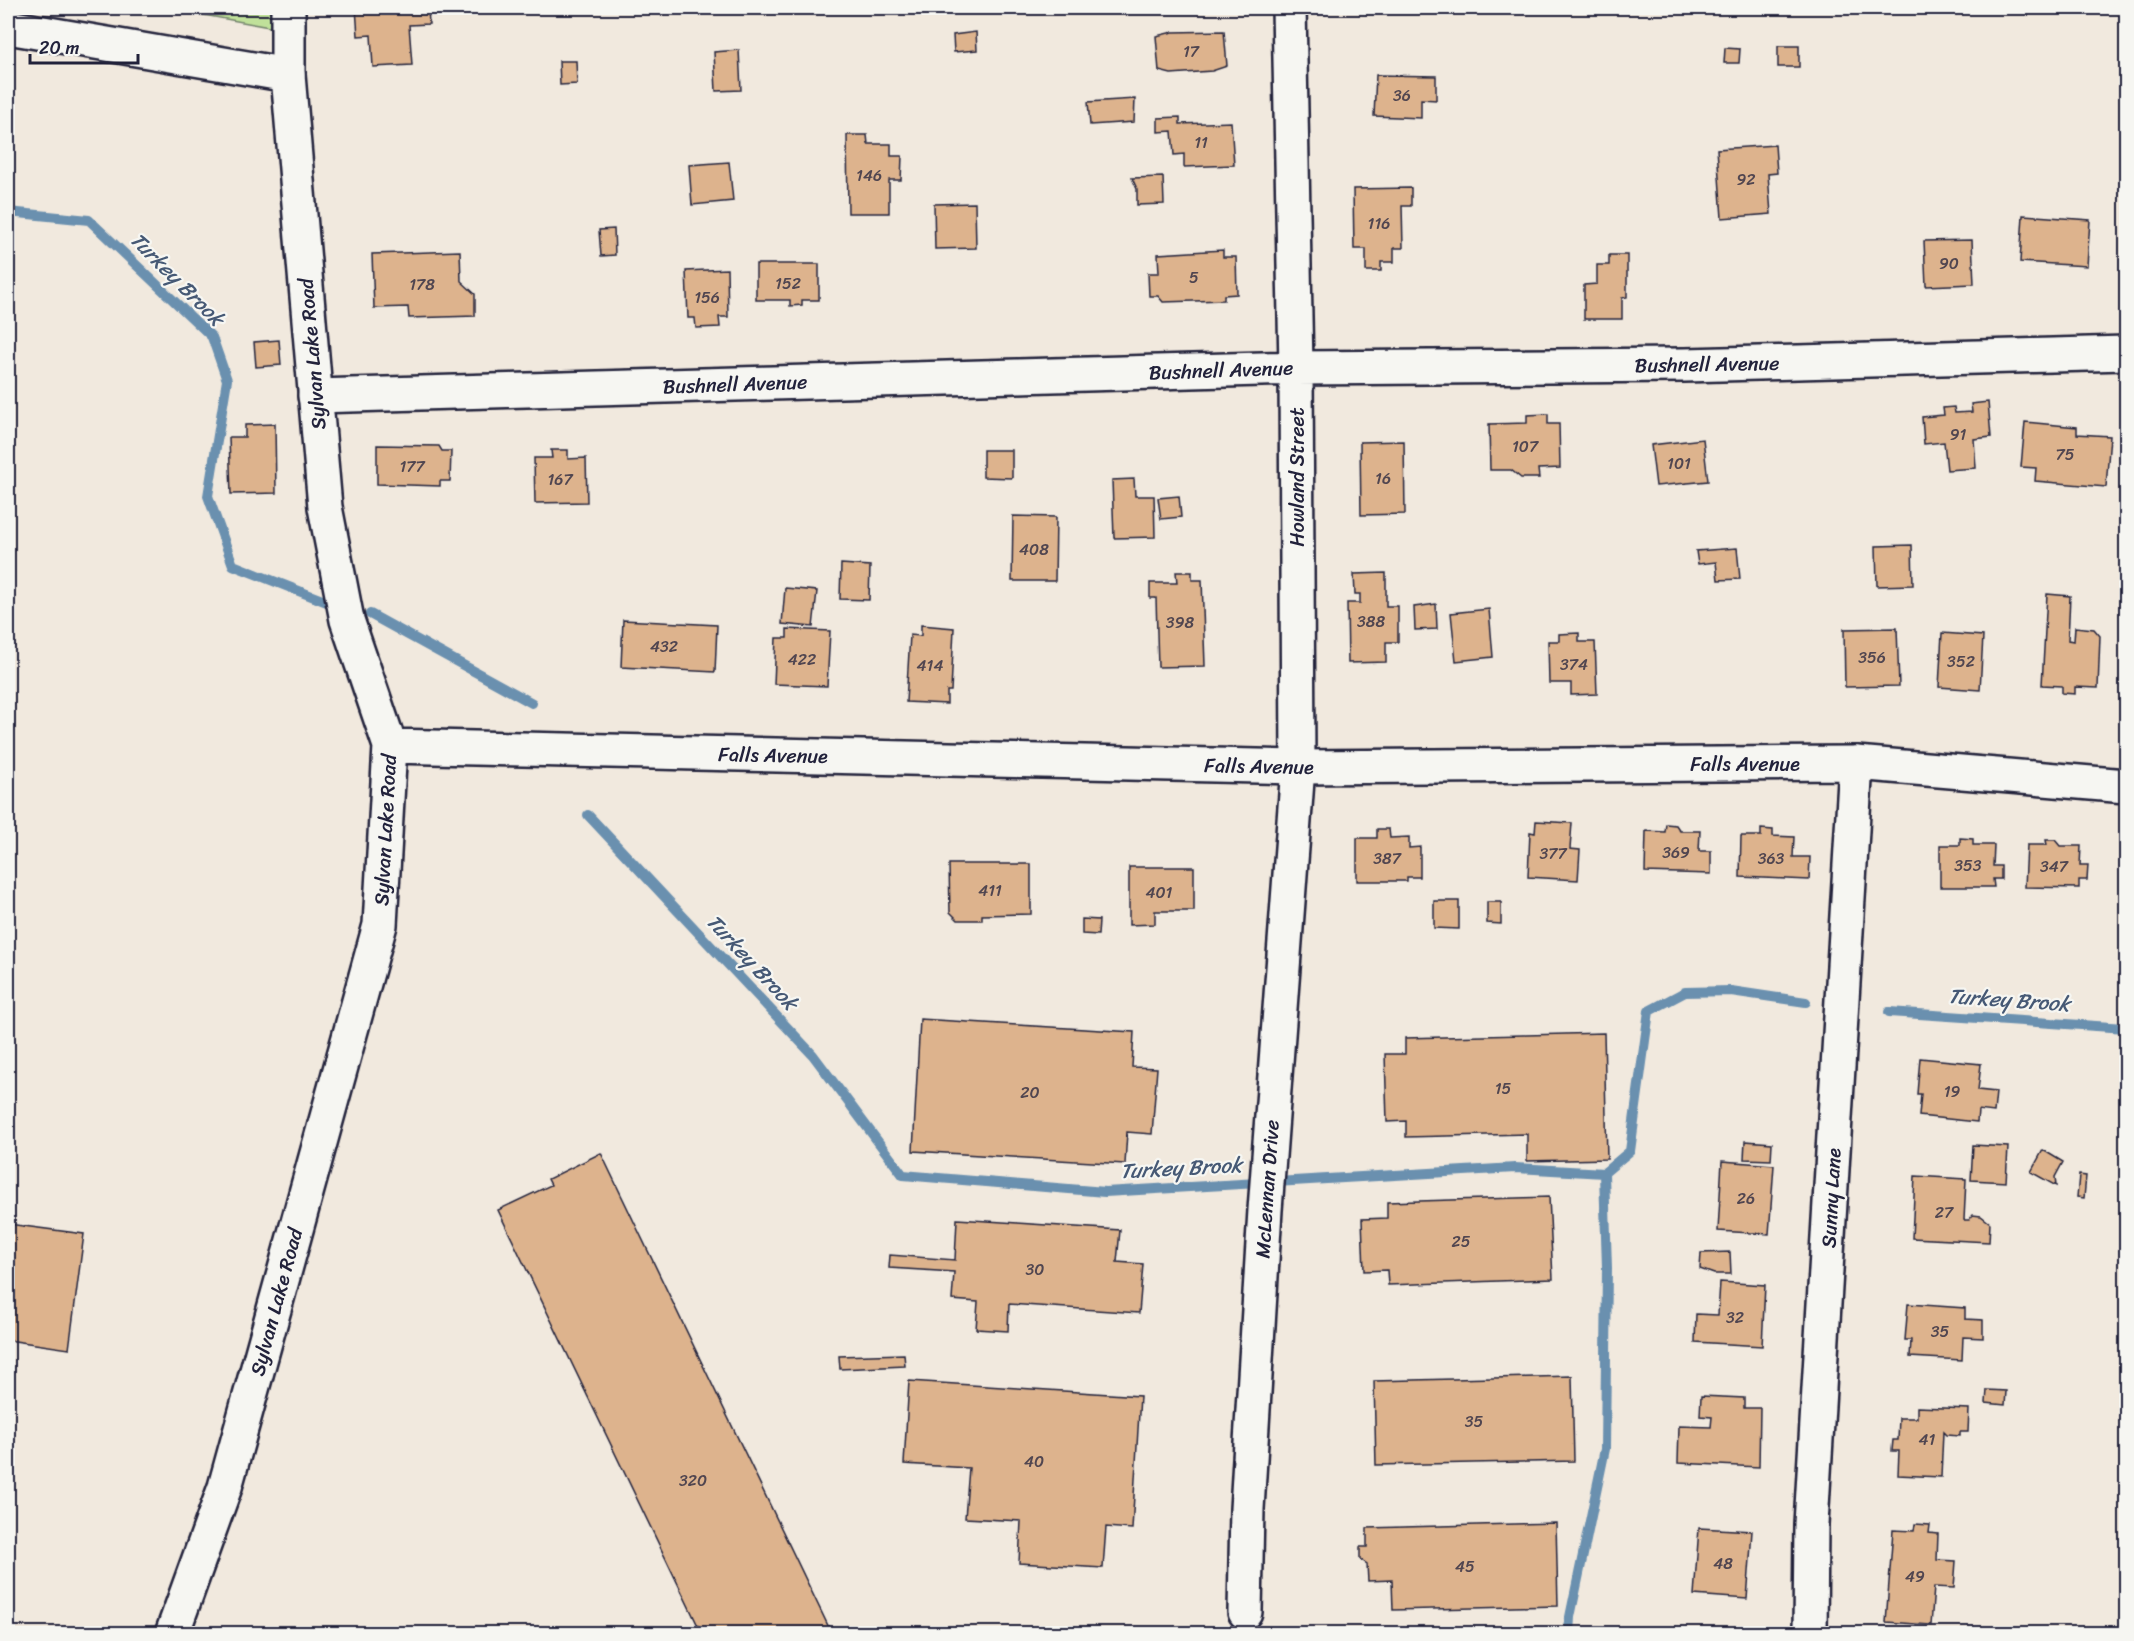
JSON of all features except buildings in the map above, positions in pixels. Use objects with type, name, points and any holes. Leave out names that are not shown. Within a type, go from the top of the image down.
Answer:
[{"type":"street","name":"Sylvan Lake Road","points":[[172,1634],[225,1487],[380,925],[390,746],[347,620],[325,507],[288,75],[288,8]]},
{"type":"street","name":"Howland Street","points":[[1289,8],[1296,368],[1298,767]]},
{"type":"street","points":[[8,27],[288,75]]},
{"type":"street","name":"Bushnell Avenue","points":[[315,396],[1296,368],[1685,365],[2127,353]]},
{"type":"street","name":"Falls Avenue","points":[[390,746],[1298,767],[1856,763],[2127,786]]},
{"type":"street","name":"Sunny Lane","points":[[1810,1634],[1811,1524],[1856,763]]},
{"type":"street","name":"McLennan Drive","points":[[1245,1612],[1247,1509],[1265,1210],[1298,767]]},
{"type":"green space","points":[[165,8],[276,8],[275,28]]},
{"type":"waterway","name":"Turkey Brook","points":[[8,212],[89,220],[212,337],[227,380],[208,496],[233,565],[327,602]]},
{"type":"waterway","name":"Turkey Brook","points":[[370,614],[532,703]]},
{"type":"waterway","name":"Turkey Brook","points":[[588,815],[813,1055],[903,1175],[1105,1192],[1515,1168],[1604,1173],[1630,1151],[1649,1011],[1685,992],[1731,991],[1806,1002]]},
{"type":"waterway","name":"Turkey Brook","points":[[1889,1012],[2126,1028]]},
{"type":"waterway","points":[[1569,1634],[1570,1617],[1605,1449],[1607,1268],[1604,1173]]}]
